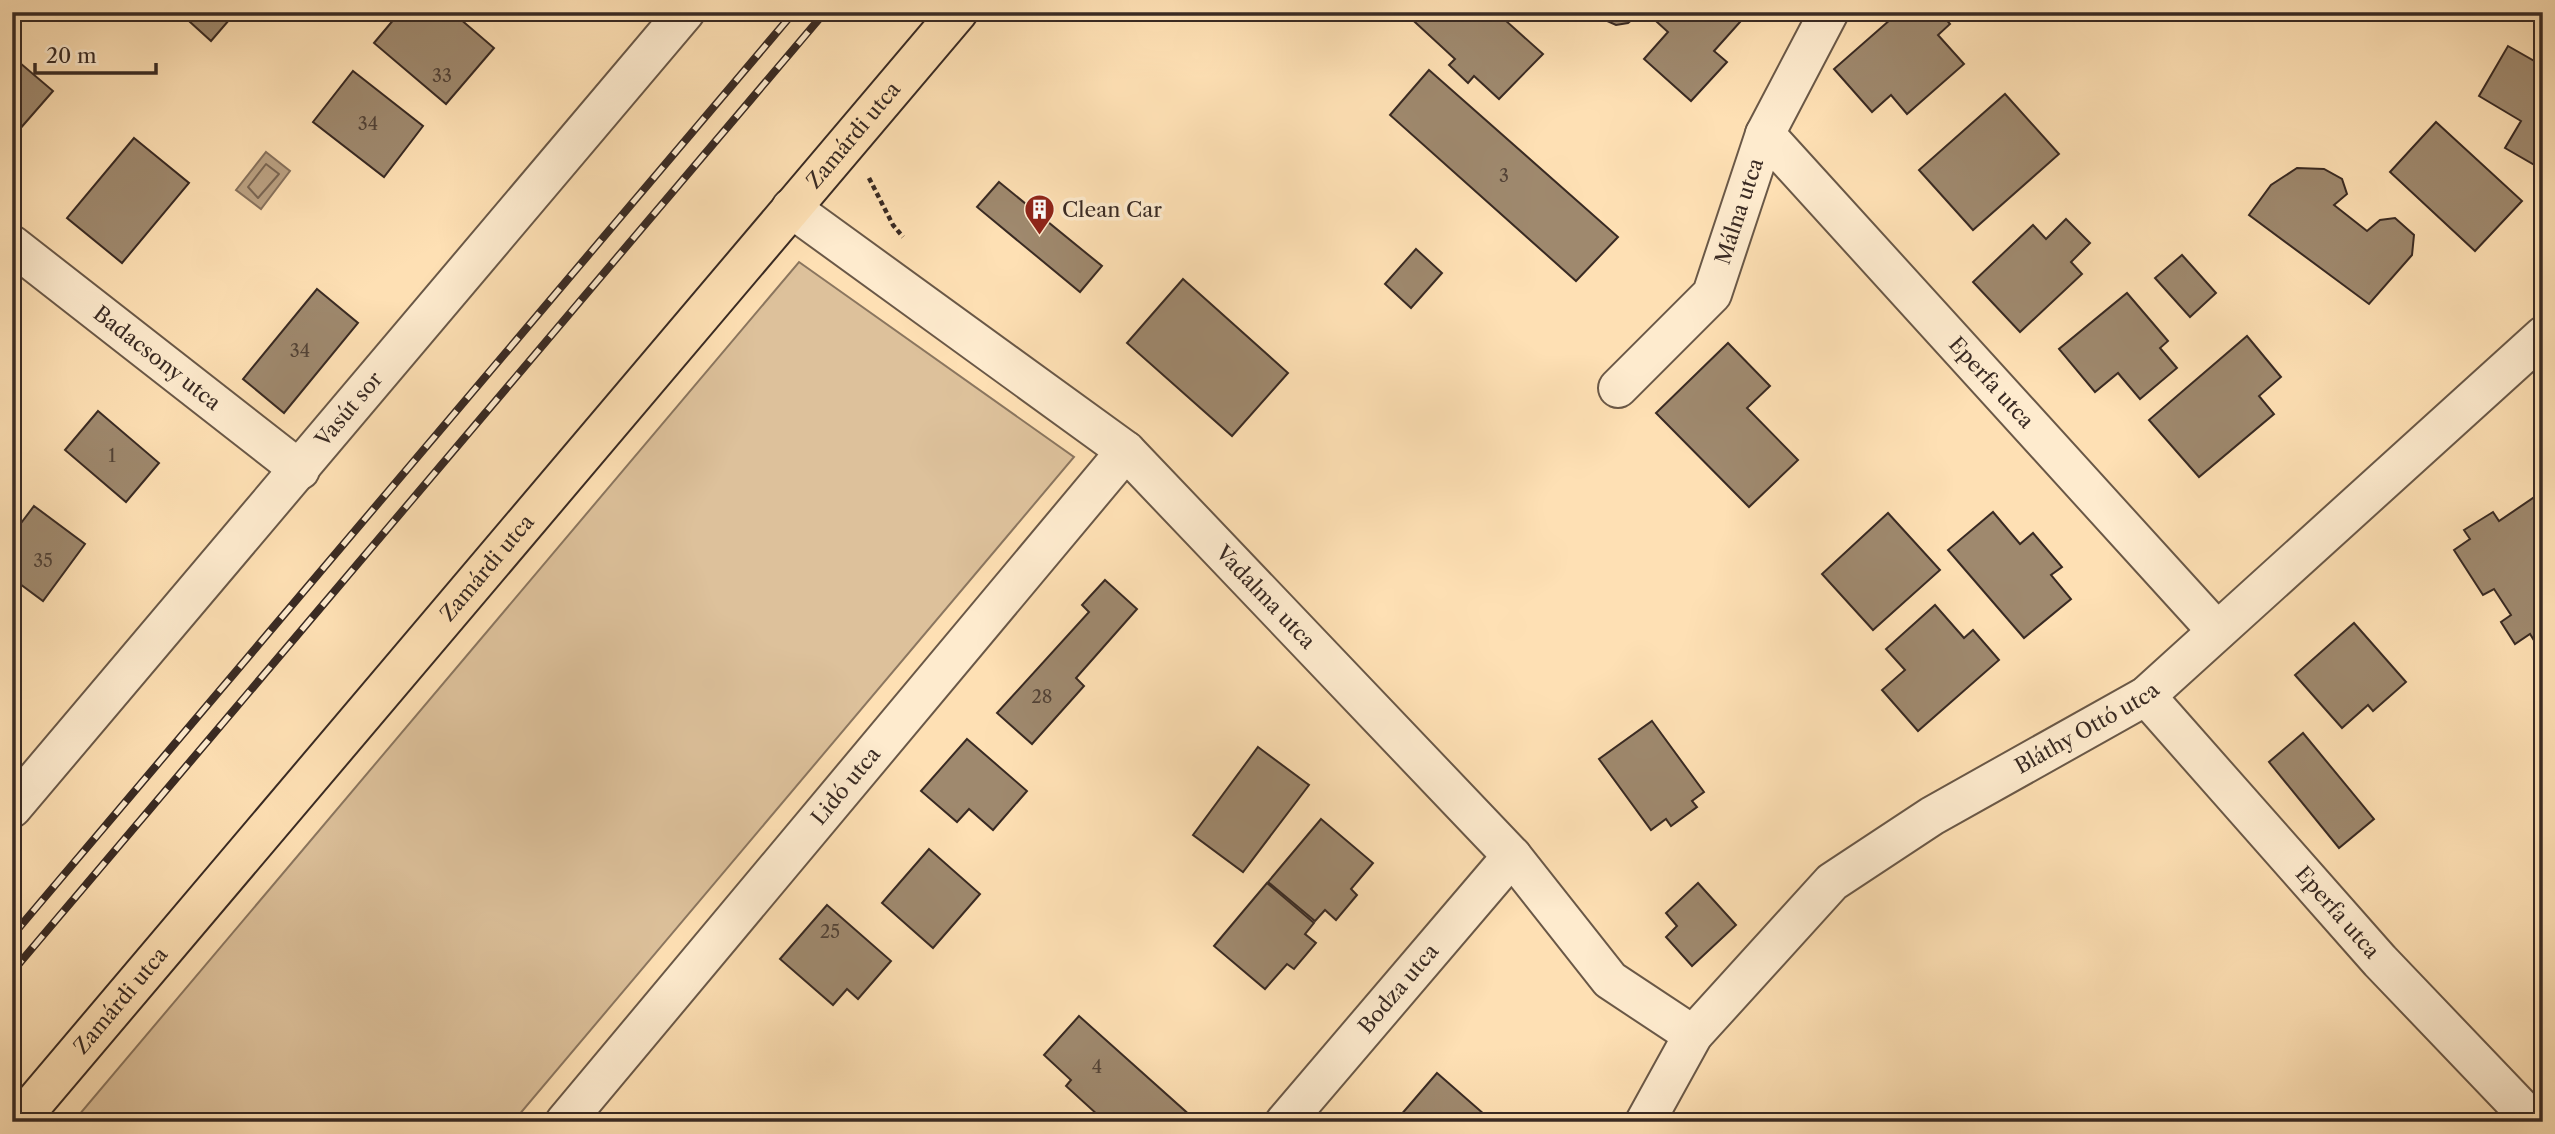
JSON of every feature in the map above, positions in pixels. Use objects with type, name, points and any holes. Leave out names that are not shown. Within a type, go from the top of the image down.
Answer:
[{"type":"main road","name":"Zamárdi utca","points":[[18,1122],[958,12]]},
{"type":"street","name":"Vasút sor","points":[[12,808],[685,12]]},
{"type":"street","name":"Málna utca","points":[[1618,388],[1712,294],[1765,134],[1829,12]]},
{"type":"street","name":"Eperfa utca","points":[[1765,134],[2217,631]]},
{"type":"street","name":"Vadalma utca","points":[[791,208],[1126,451],[1512,856],[1610,980],[1693,1035]]},
{"type":"street","name":"Badacsony utca","points":[[12,245],[300,470]]},
{"type":"street","name":"Bláthy Ottó utca","points":[[1645,1122],[1693,1035],[1832,882],[1932,816],[2146,696],[2543,336]]},
{"type":"street","name":"Lidó utca","points":[[565,1122],[1126,451]]},
{"type":"street","name":"Eperfa utca","points":[[2146,696],[2381,961],[2534,1122]]},
{"type":"street","name":"Bodza utca","points":[[1285,1122],[1512,856]]},
{"type":"shaded area","points":[[799,262],[1074,457],[513,1122],[73,1122]]},
{"type":"water","points":[[266,152],[290,171],[261,209],[236,190]]},
{"type":"building","points":[[179,12],[236,12],[211,41]]},
{"type":"building","points":[[400,12],[452,12],[494,48],[446,104],[374,43]]},
{"type":"building","points":[[1404,12],[1512,12],[1505,20],[1543,54],[1499,99],[1474,76],[1468,83],[1449,65],[1455,59]]},
{"type":"building","points":[[1601,12],[1641,12],[1628,23],[1616,25],[1607,21]]},
{"type":"building","points":[[1646,12],[1749,12],[1714,51],[1727,62],[1691,101],[1644,59],[1668,32]]},
{"type":"building","points":[[1899,12],[1940,12],[1950,24],[1938,35],[1964,64],[1907,114],[1891,95],[1872,112],[1834,69]]},
{"type":"building","points":[[2508,46],[2543,66],[2543,170],[2505,148],[2521,121],[2479,96]]},
{"type":"building","points":[[12,58],[53,91],[12,138]]},
{"type":"building","points":[[1429,70],[1618,237],[1576,281],[1390,115]]},
{"type":"building","points":[[353,71],[423,126],[384,177],[313,122]]},
{"type":"building","points":[[2005,94],[2059,154],[1973,230],[1919,170]]},
{"type":"building","points":[[2436,122],[2522,201],[2475,251],[2390,172]]},
{"type":"building","points":[[134,138],[189,183],[122,263],[67,218]]},
{"type":"building","points":[[2297,168],[2324,169],[2342,179],[2347,194],[2334,205],[2367,231],[2380,220],[2395,218],[2414,235],[2412,255],[2369,304],[2249,215],[2271,185]]},
{"type":"building","name":"Clean Car","points":[[999,182],[1102,266],[1080,292],[977,207]]},
{"type":"building","points":[[2066,219],[2090,243],[2071,262],[2082,274],[2020,332],[1973,282],[2033,225],[2046,239]]},
{"type":"building","points":[[1416,249],[1442,273],[1411,308],[1385,284]]},
{"type":"building","points":[[2182,255],[2216,293],[2190,317],[2155,278]]},
{"type":"building","points":[[1183,279],[1288,373],[1232,436],[1127,343]]},
{"type":"building","points":[[317,289],[358,323],[284,413],[243,379]]},
{"type":"building","points":[[2127,293],[2168,341],[2160,348],[2177,368],[2140,399],[2118,373],[2095,392],[2059,349]]},
{"type":"building","points":[[2247,336],[2281,377],[2259,396],[2274,414],[2199,477],[2149,420]]},
{"type":"building","points":[[1728,343],[1770,386],[1747,408],[1798,460],[1749,507],[1656,413]]},
{"type":"building","points":[[98,411],[159,463],[126,502],[65,450]]},
{"type":"building","points":[[2536,496],[2543,506],[2543,655],[2530,634],[2515,644],[2501,622],[2511,615],[2494,589],[2483,595],[2454,550],[2470,539],[2464,530],[2493,512],[2499,521]]},
{"type":"building","points":[[34,506],[85,544],[43,601],[12,578],[12,535]]},
{"type":"building","points":[[1993,512],[2020,544],[2033,533],[2062,567],[2051,575],[2071,599],[2024,638],[1948,550]]},
{"type":"building","points":[[1888,513],[1940,570],[1873,630],[1822,574]]},
{"type":"building","points":[[1105,580],[1137,609],[1076,678],[1084,686],[1032,744],[997,713],[1089,612],[1082,605]]},
{"type":"building","points":[[1935,605],[1964,638],[1973,630],[1999,660],[1918,731],[1882,690],[1905,670],[1886,649]]},
{"type":"building","points":[[2354,623],[2406,682],[2373,711],[2368,705],[2342,728],[2295,675]]},
{"type":"building","points":[[1652,721],[1704,792],[1692,801],[1697,807],[1671,826],[1666,819],[1651,830],[1599,759]]},
{"type":"building","points":[[2303,733],[2374,819],[2339,848],[2269,762]]},
{"type":"building","points":[[967,739],[1027,791],[993,830],[969,809],[957,822],[921,791]]},
{"type":"building","points":[[1258,747],[1309,785],[1243,872],[1193,835]]},
{"type":"building","points":[[1321,819],[1373,863],[1351,889],[1357,895],[1336,920],[1325,910],[1315,921],[1268,882]]},
{"type":"building","points":[[929,849],[980,894],[933,948],[882,903]]},
{"type":"building","points":[[1267,883],[1314,923],[1305,934],[1316,943],[1294,969],[1287,964],[1265,989],[1214,946]]},
{"type":"building","points":[[1698,883],[1736,925],[1692,966],[1666,937],[1677,926],[1666,913]]},
{"type":"building","points":[[827,905],[891,961],[858,999],[847,989],[833,1005],[780,959]]},
{"type":"building","points":[[1079,1016],[1193,1118],[1190,1122],[1095,1120],[1099,1116],[1066,1086],[1071,1080],[1044,1055]]},
{"type":"building","points":[[1437,1073],[1493,1122],[1407,1122],[1400,1116]]},
{"type":"railway","points":[[12,936],[794,12]]},
{"type":"railway","points":[[12,972],[825,12]]},
{"type":"place","name":"Clean Car","points":[[1039,237]]}]
